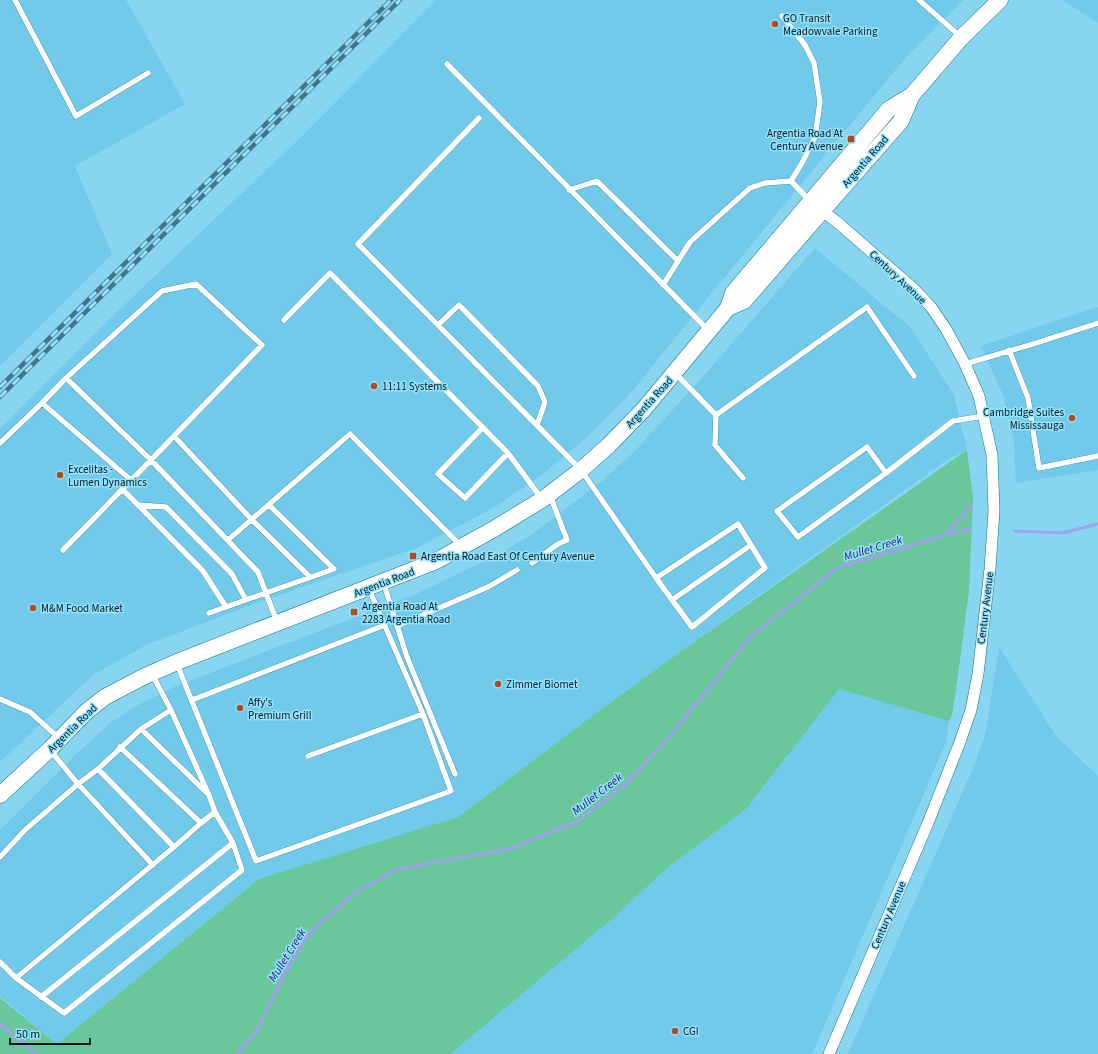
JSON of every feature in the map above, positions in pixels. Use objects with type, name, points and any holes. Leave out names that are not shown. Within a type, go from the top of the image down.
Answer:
[{"type":"street","name":"Argentia Road","points":[[0,795],[87,711],[105,698],[151,672],[436,561],[494,529],[546,497],[582,470],[644,409],[728,308],[744,301],[816,206],[901,120],[912,95],[961,38],[1000,0]]},
{"type":"street","name":"Century Avenue","points":[[816,206],[837,222],[914,289],[931,307],[946,329],[965,364],[979,396],[992,455],[994,511],[990,569],[978,674],[971,710],[928,824],[828,1054]]},
{"type":"lane","points":[[15,0],[76,116],[148,72]]},
{"type":"lane","points":[[919,0],[961,38]]},
{"type":"lane","points":[[782,16],[805,44],[814,63],[820,102],[815,137],[802,163],[790,181]]},
{"type":"lane","points":[[447,64],[709,331]]},
{"type":"lane","points":[[479,118],[358,244],[582,470],[656,578],[692,627],[765,568],[738,524],[656,578]]},
{"type":"lane","points":[[569,190],[597,180],[678,261]]},
{"type":"lane","points":[[663,285],[690,242],[750,188],[765,183],[790,181],[816,206]]},
{"type":"lane","points":[[284,320],[330,273],[463,409],[483,427],[546,497],[567,540],[558,544],[532,563]]},
{"type":"lane","points":[[0,443],[66,378],[162,291],[196,284],[262,345],[63,550]]},
{"type":"lane","points":[[438,325],[459,305],[538,386],[545,402],[537,425]]},
{"type":"lane","points":[[716,415],[867,307],[914,376]]},
{"type":"lane","points":[[965,364],[1098,323]]},
{"type":"lane","points":[[1009,350],[1028,398],[1039,468],[1098,456]]},
{"type":"lane","points":[[675,373],[716,415],[715,445],[743,478]]},
{"type":"lane","points":[[66,378],[151,460],[258,572],[277,623]]},
{"type":"lane","points":[[42,403],[131,480]]},
{"type":"lane","points":[[886,472],[867,447],[778,511],[798,537],[886,472],[953,422],[984,416]]},
{"type":"lane","points":[[483,427],[438,474],[465,498],[508,454]]},
{"type":"lane","points":[[228,540],[350,434],[462,546]]},
{"type":"lane","points":[[174,436],[252,520],[310,578]]},
{"type":"lane","points":[[122,489],[203,571],[226,607]]},
{"type":"lane","points":[[138,505],[166,507],[232,574],[246,600]]},
{"type":"lane","points":[[209,613],[334,569],[269,505]]},
{"type":"lane","points":[[672,600],[751,544]]},
{"type":"lane","points":[[397,626],[488,586],[517,570]]},
{"type":"lane","points":[[383,582],[407,657],[455,774]]},
{"type":"lane","points":[[177,662],[256,861],[451,792],[423,714],[369,588]]},
{"type":"lane","points":[[192,700],[385,625]]},
{"type":"lane","points":[[0,962],[16,978],[64,1013],[242,870],[233,844],[215,812],[209,795],[171,710],[151,672]]},
{"type":"lane","points":[[0,699],[30,712],[54,744],[78,784],[153,865]]},
{"type":"lane","points":[[0,857],[25,830],[78,784],[98,769],[120,747],[141,729],[171,710]]},
{"type":"lane","points":[[308,756],[423,714]]},
{"type":"lane","points":[[141,729],[209,795]]},
{"type":"lane","points":[[120,747],[200,823]]},
{"type":"lane","points":[[98,769],[174,847]]},
{"type":"lane","points":[[16,978],[215,812]]},
{"type":"lane","points":[[41,997],[233,844]]},
{"type":"shaded area","points":[[0,0],[126,0],[185,104],[75,166],[112,254],[0,366]]},
{"type":"shaded area","points":[[436,0],[963,0],[907,56],[629,395],[584,440],[535,480],[490,510],[416,548],[262,601],[146,645],[93,675],[0,762],[0,429],[119,310],[300,138]]},
{"type":"shaded area","points":[[1062,0],[1098,0],[1098,23]]},
{"type":"shaded area","points":[[815,248],[910,327],[954,395],[967,450],[948,459],[680,652],[458,817],[259,879],[57,1044],[0,996],[0,830],[74,756],[110,723],[136,706],[172,688],[416,594],[503,552],[535,532],[602,481],[634,452],[700,380]]},
{"type":"shaded area","points":[[1098,307],[1098,470],[1016,483],[1014,440],[1003,395],[981,346]]},
{"type":"shaded area","points":[[999,647],[1056,736],[1098,776],[1098,1054],[848,1054],[974,766],[986,732]]},
{"type":"shaded area","points":[[839,689],[949,721],[946,742],[812,1054],[450,1054],[667,868],[746,809]]},
{"type":"green space","points":[[967,450],[973,498],[969,591],[956,690],[952,715],[949,721],[839,689],[746,809],[667,868],[613,918],[450,1054],[0,1054],[0,998],[57,1044],[259,879],[458,817],[680,652]]},
{"type":"waterway","points":[[945,535],[972,505]]},
{"type":"waterway","name":"Mullet Creek","points":[[1015,531],[1062,533],[1098,524]]},
{"type":"waterway","name":"Mullet Creek","points":[[237,1054],[256,1032],[284,975],[309,933],[356,892],[398,869],[509,849],[578,821],[626,784],[671,735],[751,636],[837,568],[945,535],[970,529]]},
{"type":"waterway","name":"Mullet Creek","points":[[0,1024],[36,1054]]},
{"type":"railway","points":[[0,387],[391,0]]},
{"type":"railway","points":[[0,397],[400,0]]},
{"type":"place","name":"GO Transit Meadowvale Parking","points":[[775,24]]},
{"type":"place","name":"Argentia Road At Century Avenue","points":[[851,139]]},
{"type":"place","name":"11:11 Systems","points":[[374,386]]},
{"type":"place","name":"Cambridge Suites Mississauga","points":[[1072,418]]},
{"type":"place","name":"Excelitas - Lumen Dynamics","points":[[60,475]]},
{"type":"place","name":"Argentia Road East Of Century Avenue","points":[[413,556]]},
{"type":"place","name":"M&M Food Market","points":[[33,608]]},
{"type":"place","name":"Argentia Road At 2283 Argentia Road","points":[[354,612]]},
{"type":"place","name":"Zimmer Biomet","points":[[498,684]]},
{"type":"place","name":"Affy's Premium Grill","points":[[240,708]]},
{"type":"place","name":"CGI","points":[[675,1031]]}]
